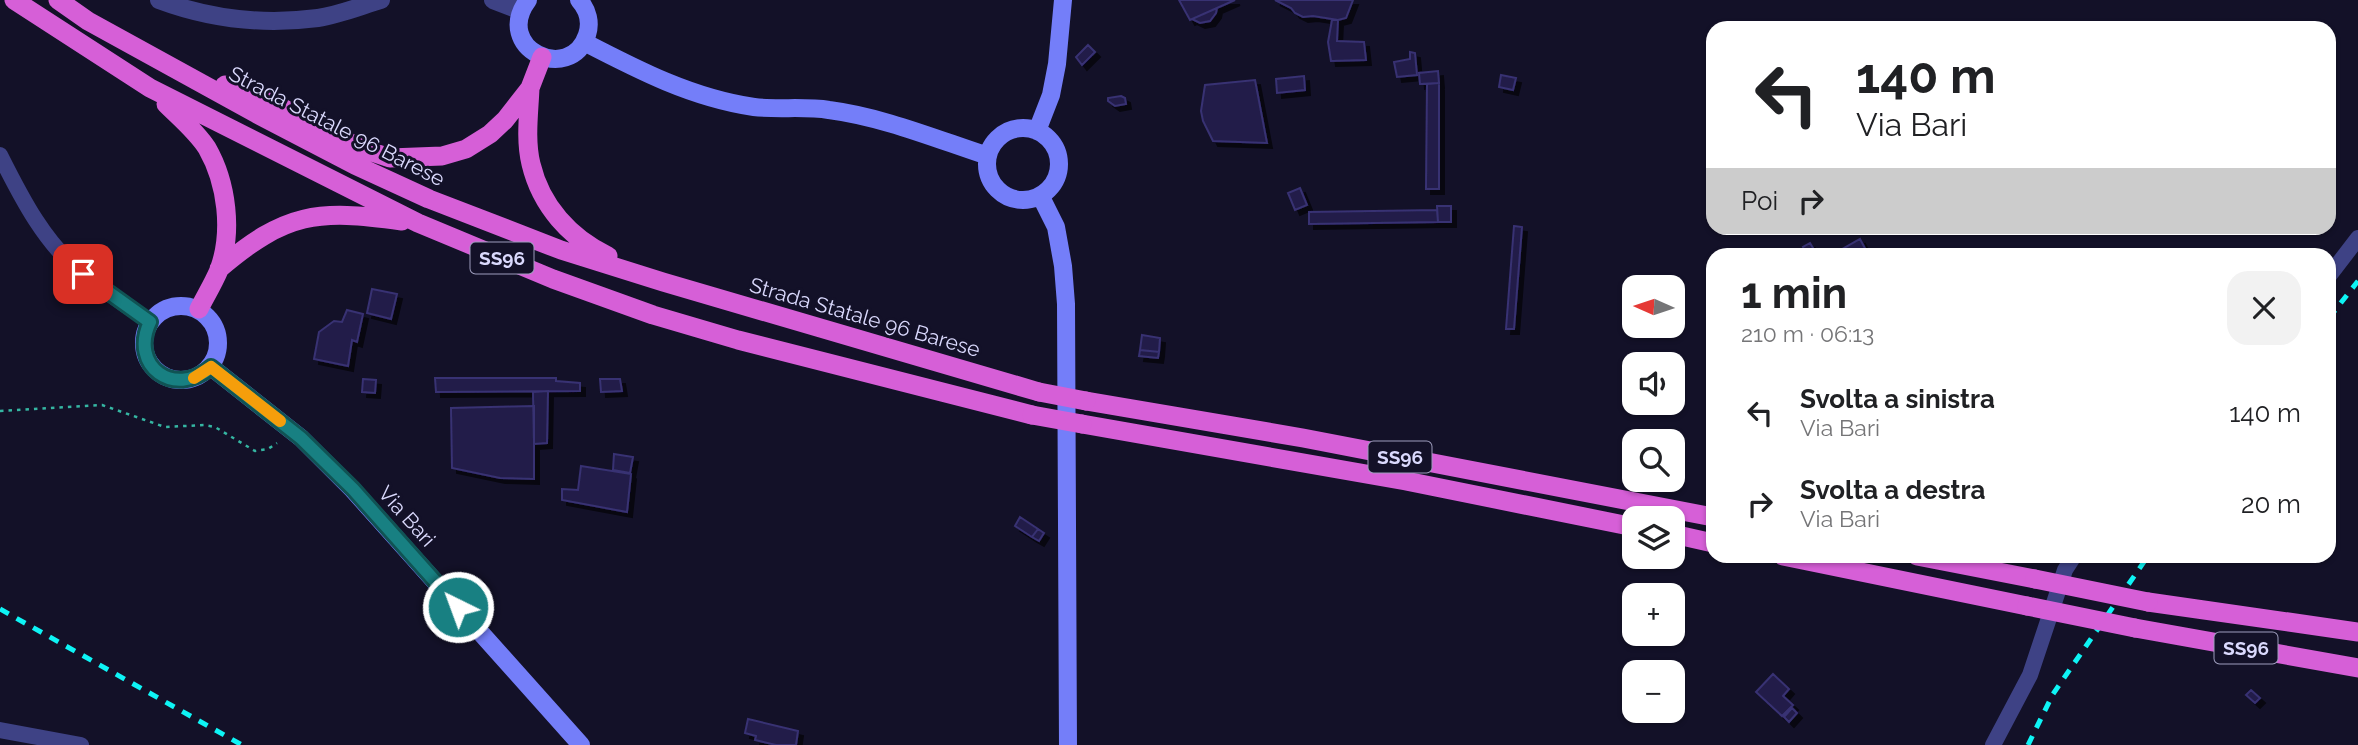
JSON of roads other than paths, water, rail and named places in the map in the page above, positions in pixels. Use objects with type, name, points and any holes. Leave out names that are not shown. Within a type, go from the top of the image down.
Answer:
[{"type":"highway","name":"SS96","points":[[14,0],[150,89],[418,223],[553,279],[653,315],[737,340],[1032,415],[1406,481],[1622,525]]},
{"type":"highway","name":"Strada Statale 96 Barese","points":[[58,0],[88,21],[170,67],[355,165],[429,199],[561,250],[663,282],[1039,392],[1303,438],[1706,516]]},
{"type":"highway","points":[[170,67],[265,99],[360,148],[390,158],[442,156],[466,149],[490,134],[505,120],[530,88],[542,57]]},
{"type":"highway","points":[[530,88],[528,136],[531,163],[540,190],[552,211],[568,231],[592,249],[663,282]]},
{"type":"highway","points":[[150,89],[196,133],[216,166],[222,184],[226,210],[219,269],[199,309]]},
{"type":"highway","points":[[219,269],[248,244],[290,222],[316,216],[355,214],[418,223]]},
{"type":"highway","points":[[1685,536],[1706,541]]},
{"type":"highway","name":"SS96","points":[[1817,563],[2135,628],[2358,668]]},
{"type":"highway","name":"SS96","points":[[1953,563],[2148,602],[2358,632]]},
{"type":"main road","points":[[524,5],[519,22],[524,43],[542,57],[561,59],[570,55],[584,42],[589,22],[587,11],[579,0]]},
{"type":"main road","points":[[1037,131],[1051,95],[1063,0]]},
{"type":"main road","points":[[584,42],[642,73],[714,99],[755,107],[827,109],[876,119],[988,156]]},
{"type":"main road","points":[[1026,128],[1037,131],[1048,137],[1055,146],[1059,157],[1056,180],[1050,190],[1041,197],[1017,200],[1006,196],[990,179],[987,167],[993,144],[1002,135],[1013,130],[1026,128]]},
{"type":"main road","points":[[1041,197],[1056,227],[1066,304],[1068,745]]},
{"type":"main road","points":[[178,305],[199,309],[208,316],[218,335],[219,346],[211,367],[192,379],[169,379],[151,365],[146,355],[145,332],[150,322],[167,308],[178,305]]},
{"type":"main road","name":"Via Bari","points":[[211,367],[293,431],[353,489],[581,745]]},
{"type":"street","points":[[159,0],[186,10],[231,19],[276,21],[320,18],[381,0]]},
{"type":"street","points":[[493,0],[524,5]]},
{"type":"street","points":[[0,155],[23,198],[54,245],[83,274],[150,322]]},
{"type":"street","points":[[2336,267],[2358,237]]},
{"type":"street","points":[[1993,745],[2030,675],[2070,563]]},
{"type":"street","points":[[0,730],[81,745]]},
{"type":"railway","points":[[2336,309],[2358,281]]},
{"type":"railway","points":[[2028,745],[2053,694],[2143,563]]},
{"type":"railway","points":[[0,609],[242,745]]}]
